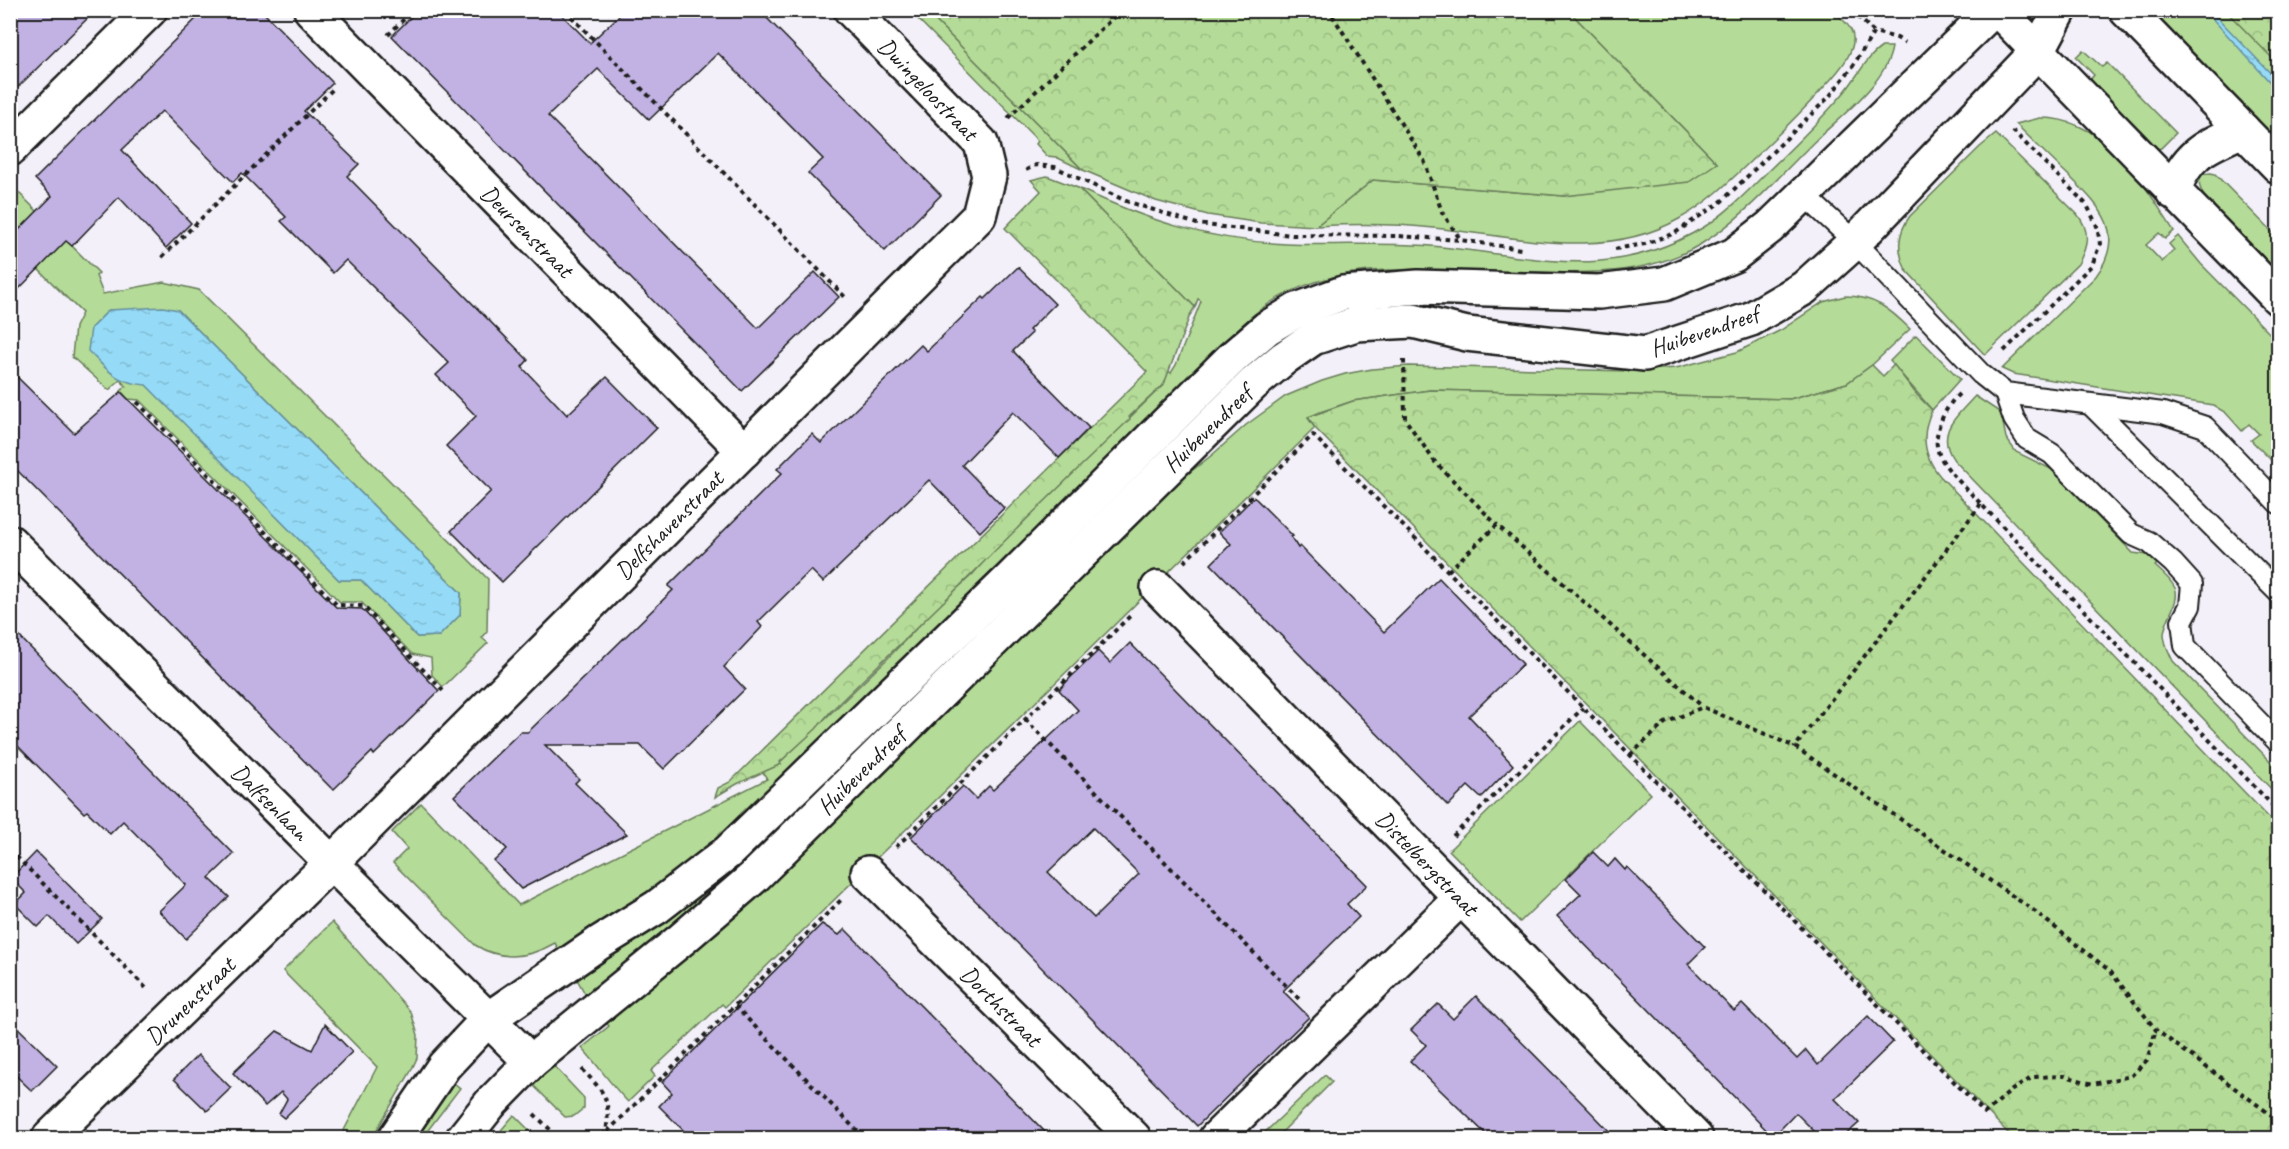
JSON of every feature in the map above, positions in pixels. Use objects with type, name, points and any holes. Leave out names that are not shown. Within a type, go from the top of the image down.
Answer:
[{"type":"street","points":[[10,149],[150,10]]},
{"type":"street","name":"Deursenstraat","points":[[311,10],[744,451]]},
{"type":"street","name":"Dwingeloostraat","points":[[851,10],[981,143],[989,176]]},
{"type":"street","name":"Huibevendreef","points":[[395,1138],[444,1066],[488,1019],[599,943],[657,907],[728,852],[1232,358],[1266,328],[1297,309],[1343,293],[1418,287],[1599,292],[1664,284],[1734,255],[1770,227],[1804,195],[1993,10]]},
{"type":"street","points":[[1998,10],[2278,298]]},
{"type":"street","name":"Huibevendreef","points":[[463,1138],[490,1104],[531,1062],[754,877],[1253,384],[1284,358],[1313,338],[1356,324],[1413,321],[1467,334],[1646,354],[1751,319],[1804,288],[1855,242],[2038,51],[2060,10]]},
{"type":"street","points":[[2126,10],[2278,166]]},
{"type":"street","points":[[2173,192],[2180,174],[2200,149],[2243,130]]},
{"type":"street","name":"Delfshavenstraat","points":[[331,863],[979,216],[989,176]]},
{"type":"street","name":"Dalfsenlaan","points":[[10,542],[531,1062]]},
{"type":"street","name":"Distelbergstraat","points":[[1158,588],[1696,1138]]},
{"type":"street","name":"Drunenstraat","points":[[49,1138],[331,863]]},
{"type":"street","name":"Dorthstraat","points":[[868,873],[1134,1138]]},
{"type":"street","points":[[1216,1138],[1461,898]]},
{"type":"lane","points":[[1804,195],[1855,242],[1981,374],[2005,393],[2092,406],[2163,413],[2205,427],[2278,503]]},
{"type":"lane","points":[[2005,393],[2014,419],[2027,439],[2052,454],[2131,534],[2149,542],[2192,584],[2190,606],[2182,621],[2186,646],[2278,742]]},
{"type":"lane","points":[[2092,406],[2278,592]]},
{"type":"path","points":[[162,257],[413,10]]},
{"type":"path","points":[[565,10],[871,324]]},
{"type":"path","points":[[981,143],[1121,10]]},
{"type":"path","points":[[1325,10],[1334,18],[1424,160],[1442,212],[1460,240]]},
{"type":"path","points":[[1851,10],[1874,33],[1897,38],[1937,64]]},
{"type":"path","points":[[1607,250],[1645,243],[1675,233],[1722,201],[1829,97],[1853,66],[1874,33]]},
{"type":"path","points":[[1987,106],[2087,205],[2097,226],[2100,244],[2092,264],[1956,396],[1945,411],[1936,440],[1940,458],[2278,812]]},
{"type":"path","points":[[989,176],[1015,175],[1036,165],[1055,167],[1126,201],[1197,224],[1292,235],[1398,236],[1460,240],[1524,250]]},
{"type":"path","points":[[1413,321],[1403,375],[1405,419],[1435,462],[1497,525],[1703,707],[1795,747],[2023,903],[2110,971],[2156,1030],[2278,1120]]},
{"type":"path","points":[[137,402],[337,604],[363,606],[473,722]]},
{"type":"path","points":[[1795,747],[1982,504]]},
{"type":"path","points":[[1448,571],[1497,525]]},
{"type":"path","points":[[1630,755],[1665,723],[1703,707]]},
{"type":"path","points":[[1426,862],[1583,708]]},
{"type":"path","points":[[1025,719],[1328,1029]]},
{"type":"path","points":[[10,850],[174,1016]]},
{"type":"path","points":[[735,1006],[864,1138]]},
{"type":"path","points":[[1985,1113],[2012,1090],[2033,1077],[2066,1076],[2093,1084],[2131,1076],[2147,1060],[2156,1030]]},
{"type":"path","points":[[531,1062],[566,1059],[576,1063],[604,1093],[609,1112],[606,1133]]},
{"type":"path","points":[[586,1138],[606,1133]]},
{"type":"path","points":[[606,1133],[612,1138]]},
{"type":"green space","points":[[910,11],[926,11],[1083,170],[1056,157],[1047,156],[1036,144],[1038,141]]},
{"type":"green space","points":[[926,11],[1569,11],[1717,163],[1689,182],[1564,196],[1373,180],[1316,226],[1261,223],[1208,215],[1156,201],[1083,170]]},
{"type":"green space","points":[[1569,11],[1832,11],[1843,19],[1851,30],[1853,45],[1840,69],[1828,83],[1729,182],[1690,213],[1650,232],[1620,240],[1558,243],[1420,227],[1316,226],[1373,180],[1564,196],[1717,163]]},
{"type":"green space","points":[[2143,11],[2278,11],[2278,148]]},
{"type":"green space","points":[[2226,11],[2278,11],[2278,64]]},
{"type":"green space","points":[[1882,47],[1892,47],[1888,60],[1882,73],[1861,98],[1762,195],[1717,233],[1680,255],[1634,268],[1587,273],[1388,270],[1352,273],[1298,288],[1266,306],[1231,336],[1175,397],[724,844],[562,955],[555,943],[535,952],[515,956],[495,954],[475,945],[393,863],[407,849],[392,832],[421,803],[519,905],[767,779],[763,772],[781,764],[780,762],[1164,384],[1168,371],[1171,373],[1176,365],[1201,301],[1198,299],[1195,307],[1078,188],[1129,210],[1179,227],[1258,242],[1431,246],[1570,262],[1602,261],[1635,256],[1669,245],[1704,227],[1729,209],[1824,115],[1847,89],[1870,57]]},
{"type":"green space","points":[[2083,50],[2102,67],[2107,63],[2176,133],[2161,148],[2157,149],[2090,80],[2094,75],[2076,57]]},
{"type":"green space","points":[[2040,118],[2063,121],[2084,128],[2120,156],[2149,193],[2174,231],[2165,239],[2159,233],[2146,245],[2162,262],[2174,250],[2169,244],[2178,236],[2201,264],[2278,342],[2278,455],[2272,461],[2251,440],[2259,434],[2249,424],[2242,431],[2226,413],[2213,405],[2013,374],[2002,369],[2096,276],[2110,245],[2105,219],[2098,207],[2078,184],[2016,124]]},
{"type":"green space","points":[[1996,134],[2077,214],[2084,226],[2087,239],[2078,264],[1985,355],[1906,270],[1901,256],[1900,243],[1903,229],[1910,216]]},
{"type":"green space","points":[[2202,174],[2215,174],[2278,238],[2278,272],[2204,196],[2201,191],[2200,177]]},
{"type":"green space","points":[[1047,176],[1078,188],[1195,307],[1164,384],[831,711],[816,729],[780,762],[781,764],[715,797],[718,788],[730,782],[1147,372],[1005,228],[1041,191],[1031,180]]},
{"type":"green space","points":[[16,190],[99,273],[96,276],[103,294],[164,282],[199,290],[488,579],[487,632],[482,638],[488,643],[443,687],[432,675],[431,658],[412,654],[361,602],[340,602],[139,400],[128,399],[121,391],[126,386],[120,380],[109,390],[72,357],[75,327],[82,313],[11,242],[11,195]],"holes":[[[109,310],[178,310],[461,593],[460,615],[439,636],[417,637],[361,580],[339,580],[91,328]]]},
{"type":"green space","points":[[1845,296],[1865,298],[1881,305],[1910,329],[1872,365],[1847,383],[1790,399],[1430,390],[1353,401],[1308,418],[1315,428],[725,1007],[722,1004],[651,1071],[655,1076],[628,1102],[582,1048],[609,1026],[600,1014],[1148,505],[1246,425],[1286,396],[1345,374],[1409,366],[1632,371],[1676,368],[1737,352],[1781,330],[1823,302]]},
{"type":"green space","points":[[1916,335],[1960,379],[1932,410],[1890,361]]},
{"type":"green space","points":[[1872,365],[1883,376],[1894,365],[1932,410],[1925,436],[1930,460],[1940,476],[2278,827],[2278,1138],[2013,1138],[1315,428],[1308,417],[1353,401],[1430,390],[1790,399],[1847,383]]},
{"type":"green space","points":[[1220,388],[1225,393],[753,862],[587,997],[574,974],[799,800],[803,803],[807,798],[805,795]]},
{"type":"green space","points":[[1975,396],[2001,413],[2006,438],[2016,452],[2051,469],[2133,553],[2148,555],[2157,564],[2155,566],[2171,582],[2175,588],[2176,599],[2164,634],[2173,661],[2278,769],[2278,796],[1954,460],[1948,450],[1947,432],[1956,417]]},
{"type":"green space","points":[[1580,721],[1651,794],[1520,922],[1449,850]]},
{"type":"green space","points":[[332,922],[411,1012],[418,1035],[417,1058],[372,1138],[340,1138],[377,1067],[283,971]]},
{"type":"green space","points":[[553,1065],[584,1098],[584,1108],[574,1116],[565,1117],[533,1085]]},
{"type":"green space","points":[[1325,1075],[1332,1082],[1276,1138],[1259,1138]]},
{"type":"green space","points":[[450,1080],[460,1088],[422,1138],[409,1138]]},
{"type":"green space","points":[[514,1115],[537,1138],[486,1138],[491,1131],[497,1135]]},
{"type":"water","points":[[2211,11],[2278,81],[2278,91],[2209,15]]},
{"type":"water","points":[[163,307],[178,310],[461,593],[460,615],[439,636],[417,637],[361,580],[339,580],[146,385],[136,384],[114,375],[88,351],[91,328],[109,310]]},
{"type":"building","points":[[10,10],[96,10],[10,95]]},
{"type":"building","points":[[205,10],[261,10],[333,83],[304,111],[359,164],[347,176],[528,360],[522,367],[567,415],[607,377],[657,428],[502,582],[451,531],[491,491],[446,446],[476,416],[436,375],[449,363],[346,260],[333,273],[281,221],[286,217],[242,173],[233,182],[162,111],[122,150],[191,223],[166,248],[119,197],[72,246],[66,241],[10,298],[10,239],[52,196],[35,179]]},
{"type":"building","points":[[418,10],[557,10],[590,43],[625,10],[759,10],[941,195],[885,251],[808,173],[823,159],[718,53],[649,120],[598,69],[548,116],[758,328],[815,272],[839,297],[742,391],[392,36]]},
{"type":"building","points":[[1018,267],[1055,304],[1029,330],[1032,333],[1013,351],[1089,428],[1059,458],[1013,412],[962,465],[1004,508],[980,532],[929,480],[823,582],[811,570],[758,622],[762,627],[724,667],[745,689],[664,769],[640,745],[545,745],[579,779],[575,783],[627,834],[521,889],[494,861],[507,849],[454,796],[520,732],[528,732],[673,590],[668,586],[782,473],[777,469],[812,434],[821,443],[921,345],[927,351]]},
{"type":"building","points":[[10,370],[74,433],[121,392],[337,608],[362,609],[439,691],[374,755],[372,752],[333,790],[10,463]]},
{"type":"building","points":[[1254,497],[1293,536],[1291,537],[1298,548],[1300,546],[1384,632],[1439,578],[1523,664],[1469,716],[1513,765],[1481,798],[1468,786],[1448,806],[1211,564],[1231,544],[1219,532]]},
{"type":"building","points":[[10,627],[234,854],[209,878],[229,897],[186,939],[159,911],[186,885],[123,821],[110,834],[87,811],[84,813],[10,738]]},
{"type":"building","points":[[1130,643],[1367,885],[1347,904],[1359,917],[1283,991],[1309,1017],[1197,1126],[911,837],[963,786],[976,799],[989,786],[993,790],[1078,710],[1059,690],[1070,678],[1098,651],[1110,663]],"holes":[[[1093,828],[1139,874],[1094,918],[1048,872]]]},
{"type":"building","points":[[36,852],[102,919],[76,944],[49,916],[38,927],[15,904],[26,893],[11,878]]},
{"type":"building","points":[[1593,852],[1608,867],[1615,859],[1625,870],[1627,867],[1705,947],[1688,964],[1734,1011],[1742,1004],[1797,1059],[1806,1050],[1818,1065],[1868,1016],[1893,1042],[1835,1099],[1859,1123],[1842,1138],[1821,1138],[1796,1113],[1773,1137],[1557,916],[1581,894],[1566,879]]},
{"type":"building","points":[[822,924],[839,935],[845,929],[1051,1138],[691,1138],[659,1106],[672,1093],[662,1082]]},
{"type":"building","points":[[1476,996],[1616,1138],[1490,1138],[1410,1061],[1426,1045],[1411,1030],[1438,1004],[1453,1019]]},
{"type":"building","points":[[10,1020],[57,1066],[32,1091],[10,1070]]},
{"type":"building","points":[[325,1024],[352,1052],[284,1118],[279,1114],[287,1099],[281,1092],[265,1106],[233,1073],[277,1031],[312,1050]]},
{"type":"building","points":[[198,1055],[231,1088],[207,1111],[174,1079]]}]
